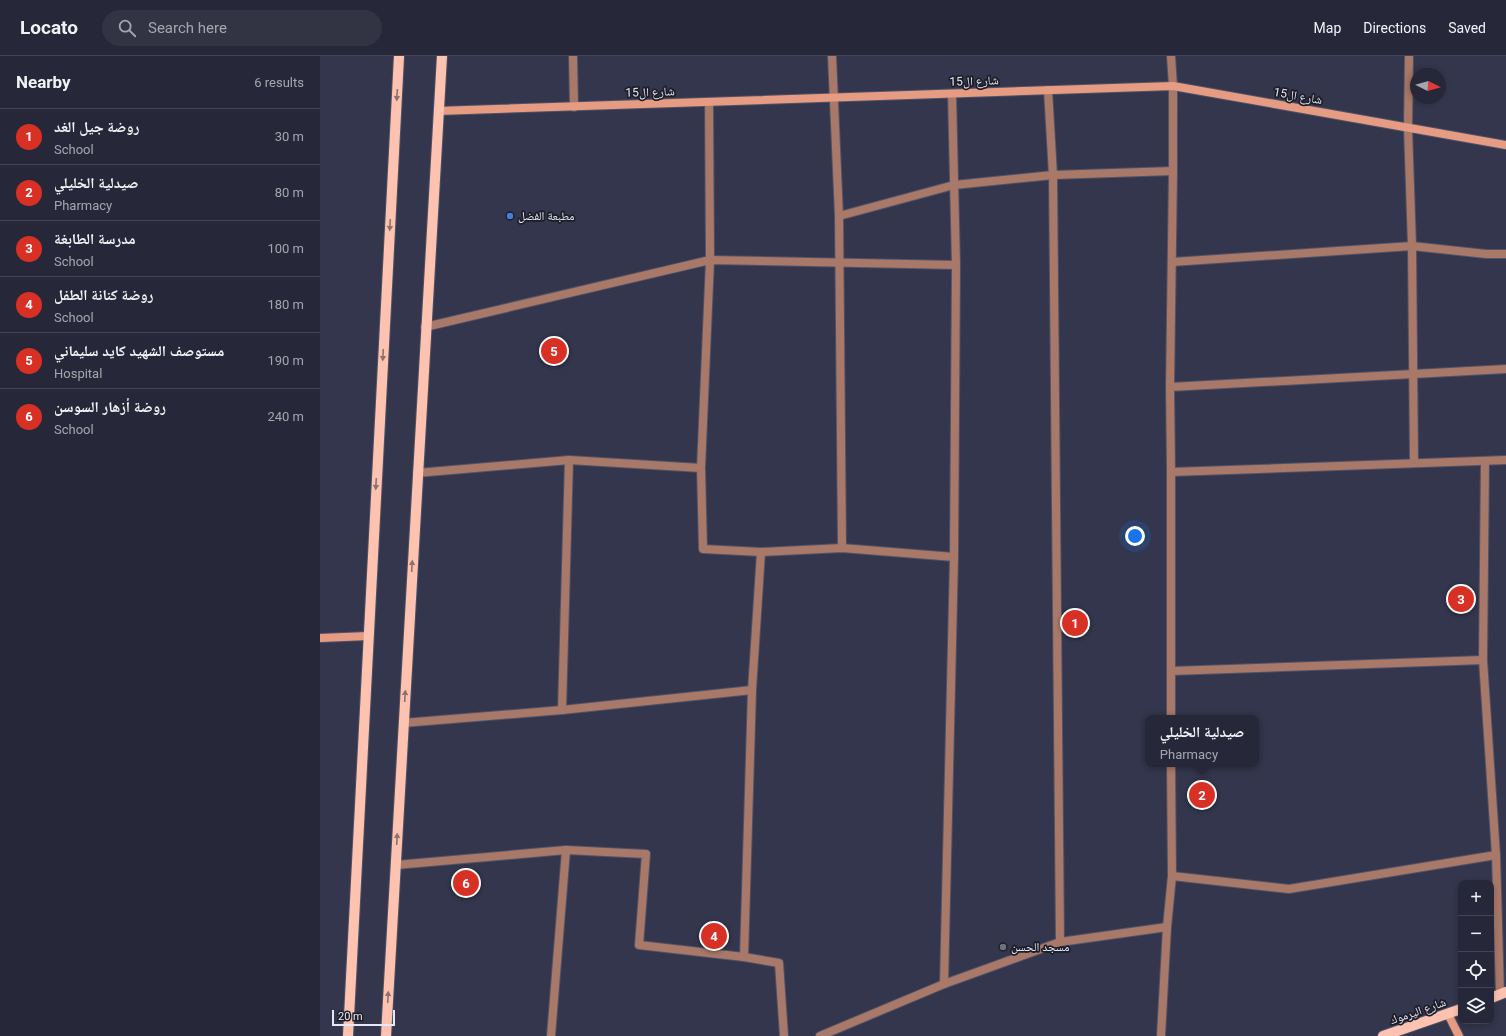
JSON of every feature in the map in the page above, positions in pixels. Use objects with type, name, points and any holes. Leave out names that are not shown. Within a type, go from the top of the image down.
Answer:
[{"type":"main road","points":[[348,1036],[399,56]]},
{"type":"main road","points":[[386,1036],[425,327],[442,56]]},
{"type":"main road","name":"شارع ال15","points":[[438,111],[1173,86],[1506,145]]},
{"type":"main road","points":[[320,638],[368,636]]},
{"type":"main road","name":"شارع اليرموك","points":[[1383,1036],[1458,1010]]},
{"type":"main road","points":[[1448,1014],[1459,1036]]},
{"type":"street","points":[[573,56],[574,107]]},
{"type":"street","points":[[832,56],[840,263],[842,548]]},
{"type":"street","points":[[1171,56],[1173,86],[1170,387],[1171,715]]},
{"type":"street","points":[[1408,56],[1414,463]]},
{"type":"street","points":[[1048,90],[1053,175],[1060,942]]},
{"type":"street","points":[[944,984],[954,557],[956,264],[952,94]]},
{"type":"street","points":[[709,102],[710,260],[701,468],[703,549],[761,552],[842,548],[954,557]]},
{"type":"street","points":[[839,216],[954,185],[1053,175],[1173,172]]},
{"type":"street","points":[[1172,262],[1412,246],[1486,254],[1506,254]]},
{"type":"street","points":[[425,327],[710,260],[956,264]]},
{"type":"street","points":[[1170,387],[1506,369]]},
{"type":"street","points":[[417,473],[569,460],[701,468]]},
{"type":"street","points":[[562,710],[569,460]]},
{"type":"street","points":[[1171,472],[1506,460]]},
{"type":"street","points":[[1485,461],[1483,660],[1496,855],[1499,995]]},
{"type":"street","points":[[744,957],[752,690],[761,552]]},
{"type":"street","points":[[1171,671],[1483,660]]},
{"type":"street","points":[[403,723],[562,710],[752,690]]},
{"type":"street","points":[[1161,1036],[1167,927],[1172,876],[1171,767]]},
{"type":"street","points":[[550,1036],[566,850]]},
{"type":"street","points":[[396,865],[566,850],[646,854],[639,945],[744,957],[779,963],[784,1036]]},
{"type":"street","points":[[1172,876],[1290,889],[1496,855]]},
{"type":"street","points":[[820,1036],[944,984],[1060,942],[1167,927]]},
{"type":"place","name":"مطبعة الفضل","points":[[510,216]]},
{"type":"place","name":"مستوصف الشهيد كايد سليماني","points":[[554,351]]},
{"type":"place","name":"مدرسة الطابغة","points":[[1461,599]]},
{"type":"place","name":"روضة جيل الغد","points":[[1075,623]]},
{"type":"place","name":"صيدلية الخليلي","points":[[1202,795]]},
{"type":"place","name":"روضة أزهار السوسن","points":[[466,883]]},
{"type":"place","name":"روضة كنانة الطفل","points":[[714,936]]},
{"type":"place","name":"مسجد الحسن","points":[[1003,947]]}]
